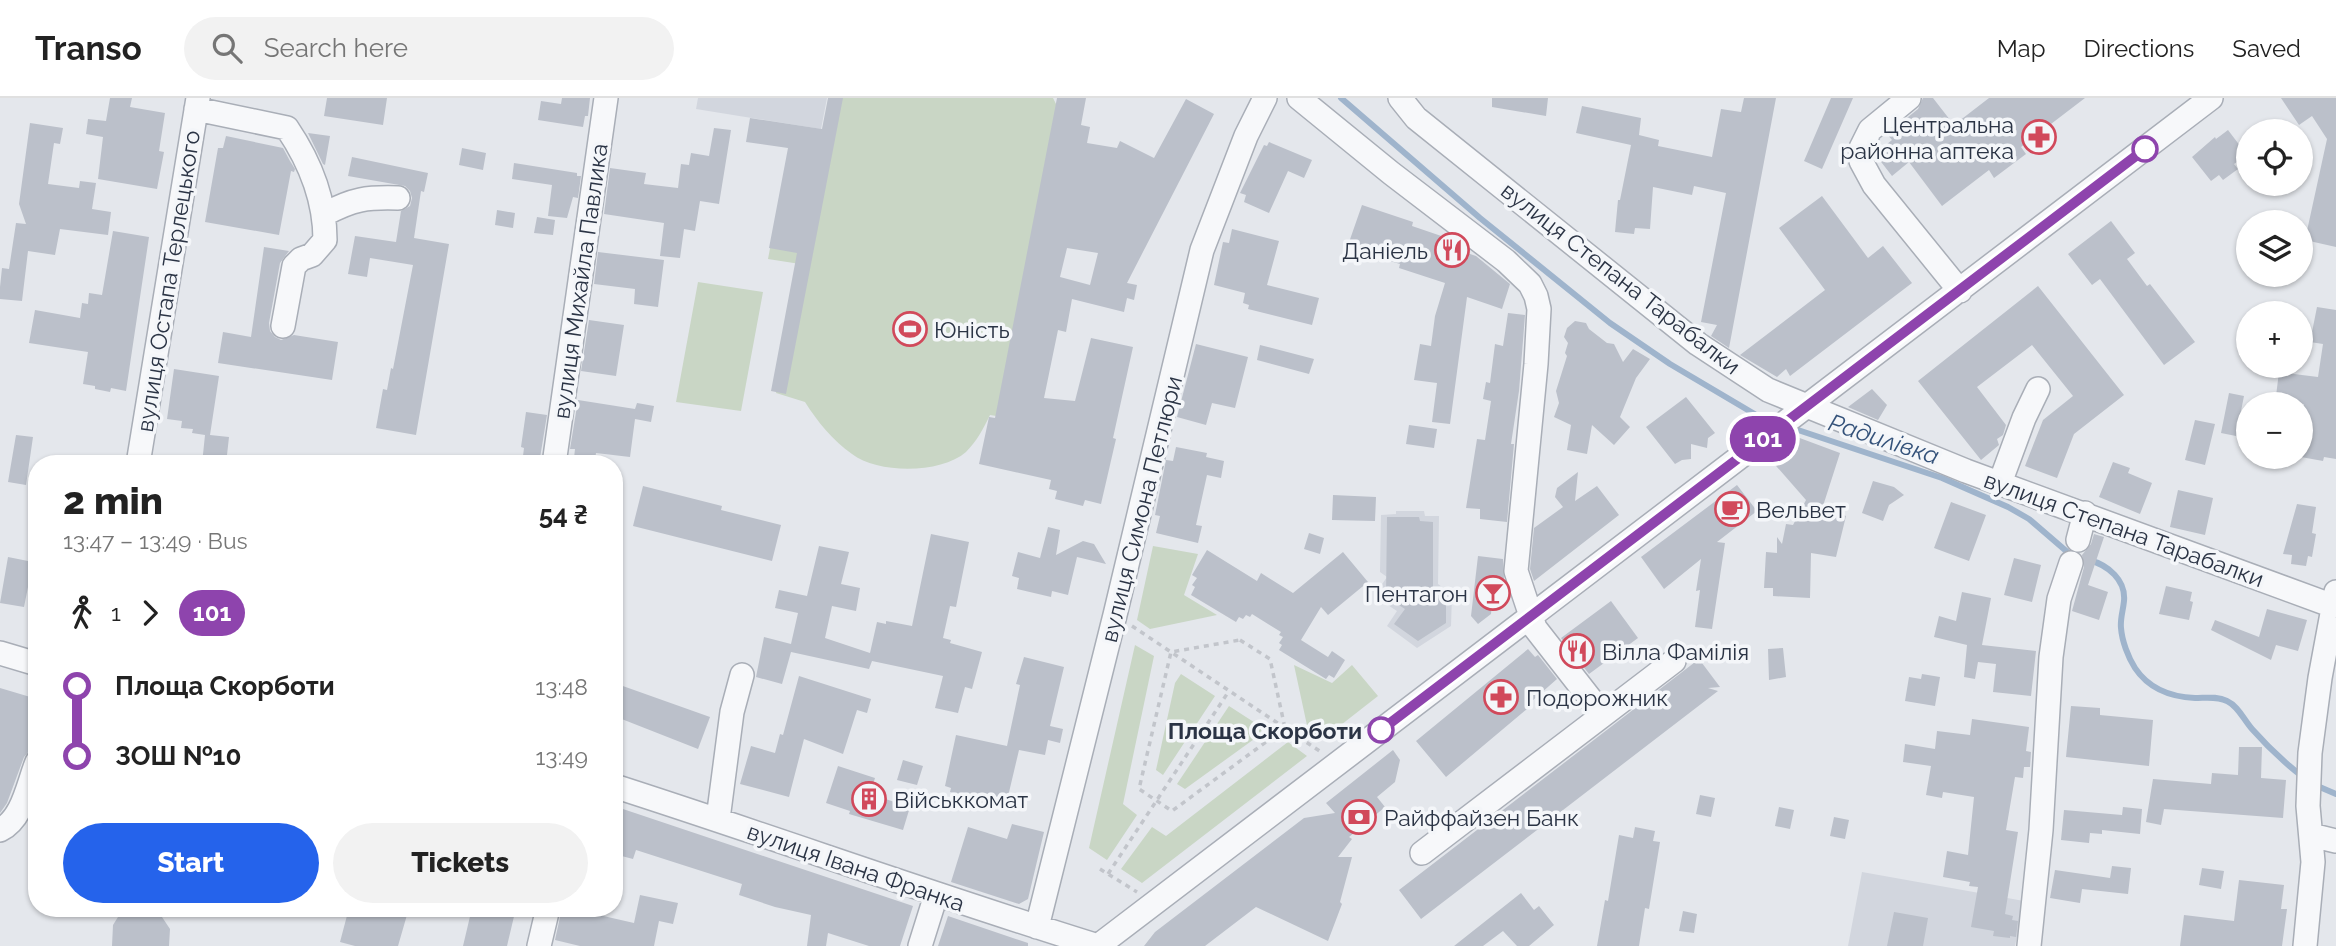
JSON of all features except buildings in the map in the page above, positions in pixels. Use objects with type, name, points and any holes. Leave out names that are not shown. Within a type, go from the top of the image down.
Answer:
[{"type":"street","name":"вулиця Михайла Павлика","points":[[555,455],[606,98]]},
{"type":"street","name":"вулиця Симона Петлюри","points":[[1037,927],[1202,250],[1246,136],[1265,98]]},
{"type":"street","points":[[1299,98],[1506,261],[1530,284],[1536,296],[1539,309],[1536,364],[1516,571],[1535,628],[1603,715]]},
{"type":"street","name":"вулиця Степана Тарабалки","points":[[1399,98],[1416,118],[1698,344],[1799,412],[2335,598]]},
{"type":"street","points":[[1909,98],[1870,130],[1861,148],[1861,161],[1874,185],[1960,291]]},
{"type":"street","points":[[1098,946],[2211,98]]},
{"type":"street","points":[[197,104],[287,128],[296,141],[319,191],[325,214],[326,240],[312,255],[301,258],[294,266],[283,326]]},
{"type":"street","name":"вулиця Остапа Терлецького","points":[[139,455],[197,104]]},
{"type":"street","points":[[325,214],[369,197],[398,198]]},
{"type":"street","points":[[2000,483],[2024,418],[2038,389]]},
{"type":"street","points":[[2078,540],[2085,513]]},
{"type":"street","points":[[2029,946],[2041,830],[2053,643],[2059,599],[2071,564]]},
{"type":"street","points":[[2305,946],[2312,884],[2309,780],[2320,678],[2335,598]]},
{"type":"street","points":[[0,653],[28,661]]},
{"type":"street","points":[[1422,853],[1674,662]]},
{"type":"street","points":[[718,819],[732,712],[742,675]]},
{"type":"street","points":[[0,830],[9,826],[17,815],[28,786]]},
{"type":"street","name":"вулиця Івана Франка","points":[[623,789],[936,895],[1098,946]]},
{"type":"street","points":[[2311,835],[2336,841]]},
{"type":"street","points":[[920,946],[936,895]]},
{"type":"street","points":[[539,946],[546,917]]},
{"type":"path","points":[[1131,626],[1322,753]]},
{"type":"path","points":[[1171,652],[1240,640],[1270,659],[1285,728]]},
{"type":"path","points":[[1171,652],[1139,789],[1172,811],[1285,728]]},
{"type":"path","points":[[1108,874],[1229,691]]},
{"type":"path","points":[[1101,869],[1154,903]]},
{"type":"shaded area","points":[[698,98],[827,98],[821,129],[696,109]]},
{"type":"shaded area","points":[[1396,511],[1424,511],[1425,516],[1439,516],[1438,584],[1452,594],[1451,626],[1417,648],[1387,626],[1397,611],[1374,596],[1387,577],[1380,572],[1381,515],[1396,514]]},
{"type":"shaded area","points":[[1862,872],[2024,901],[2015,946],[1848,946]]},
{"type":"green space","name":"Юність","points":[[830,98],[1053,98],[1059,110],[1016,419],[990,415],[977,439],[966,452],[941,464],[909,469],[863,461],[832,437],[805,402],[776,393],[800,264],[768,259],[786,164],[816,170]]},
{"type":"green space","points":[[698,282],[763,292],[741,411],[676,402]]},
{"type":"green space","points":[[1153,546],[1198,554],[1184,595],[1217,615],[1150,629],[1137,620]]},
{"type":"green space","points":[[1135,645],[1154,656],[1123,804],[1137,815],[1107,860],[1089,848]]},
{"type":"green space","points":[[1294,665],[1332,683],[1352,665],[1378,696],[1323,739],[1308,730]]},
{"type":"green space","points":[[1181,674],[1215,696],[1163,775],[1156,770],[1175,683]]},
{"type":"green space","points":[[1229,706],[1263,728],[1257,737],[1185,789],[1177,784]]},
{"type":"green space","points":[[1288,742],[1307,756],[1142,883],[1121,869],[1152,827],[1166,836]]},
{"type":"waterway","name":"Радилівка","points":[[1341,98],[1480,218],[1610,323],[1670,364],[1763,419],[1775,423]]},
{"type":"waterway","name":"Радилівка","points":[[1789,427],[1942,478],[2008,507],[2029,519],[2072,556]]},
{"type":"waterway","name":"Радилівка","points":[[2089,560],[2109,570],[2122,586],[2123,638],[2130,659],[2141,675],[2170,694],[2219,698],[2231,703],[2264,742],[2303,777]]},
{"type":"waterway","name":"Радилівка","points":[[2315,785],[2336,794]]},
{"type":"bus line","name":"101","points":[[1381,730],[2145,149]]},
{"type":"place","name":"Центральна районна аптека","points":[[2039,137]]},
{"type":"place","name":"Даніель","points":[[1452,250]]},
{"type":"place","name":"Юність","points":[[910,329]]},
{"type":"place","name":"Вельвет","points":[[1732,509]]},
{"type":"place","name":"Пентагон","points":[[1493,593]]},
{"type":"place","name":"Вілла Фамілія","points":[[1577,651]]},
{"type":"place","name":"Подорожник","points":[[1501,697]]},
{"type":"place","name":"Площа Скорботи","points":[[1381,730]]},
{"type":"place","name":"Військкомат","points":[[869,799]]},
{"type":"place","name":"Райффайзен Банк","points":[[1359,817]]}]
